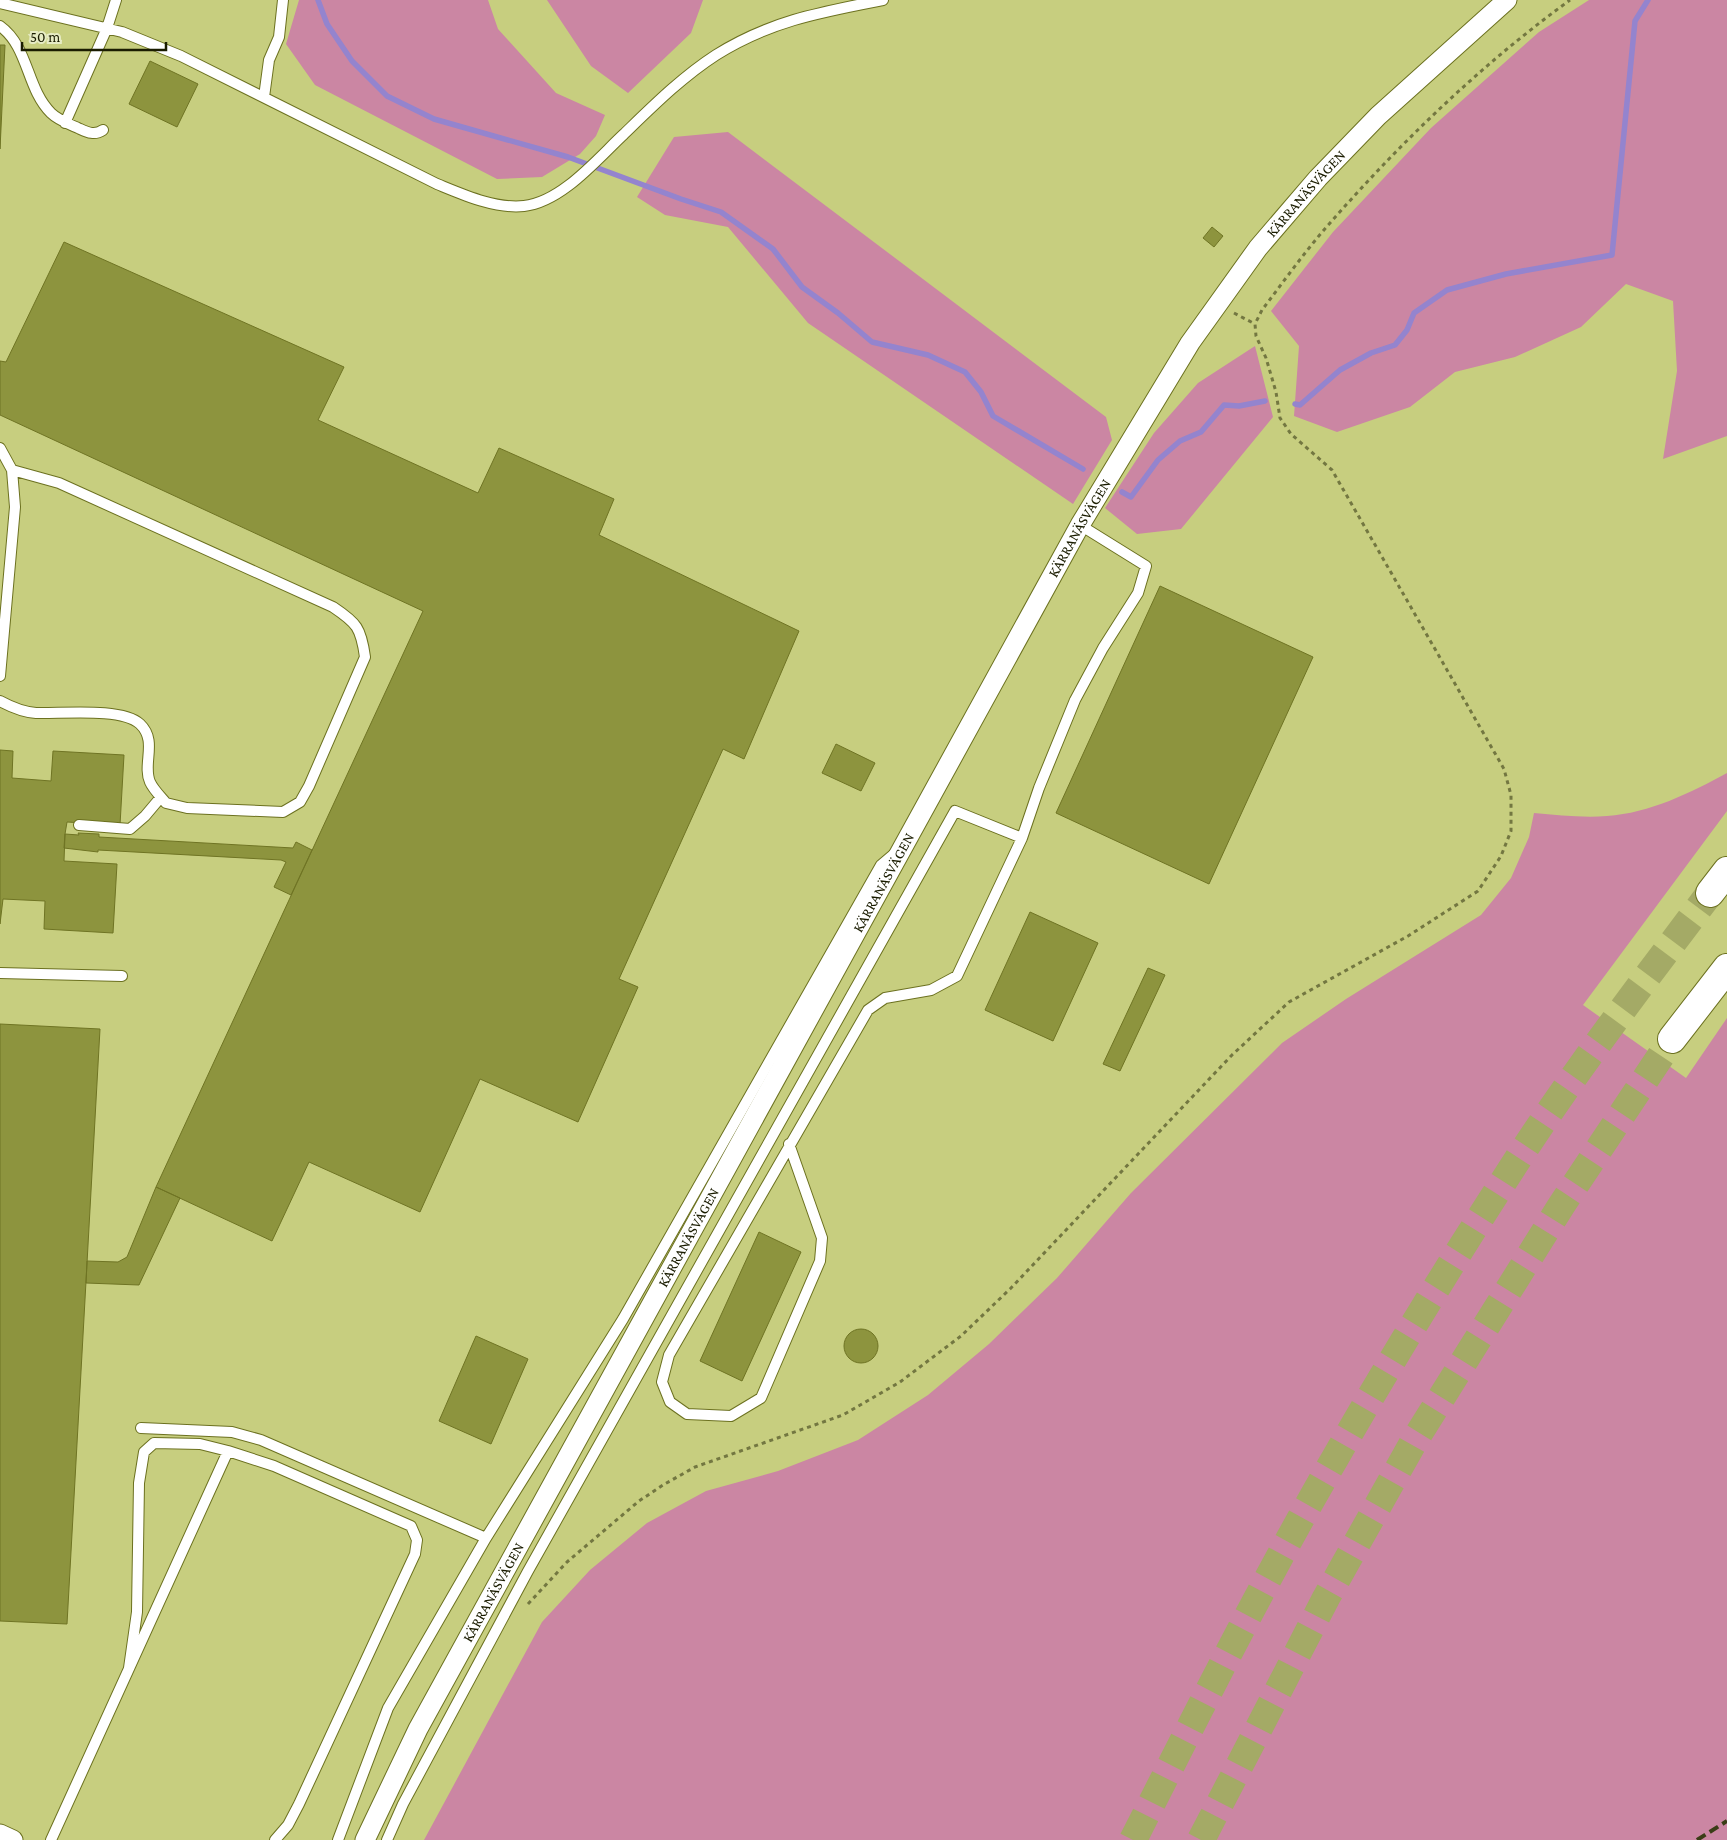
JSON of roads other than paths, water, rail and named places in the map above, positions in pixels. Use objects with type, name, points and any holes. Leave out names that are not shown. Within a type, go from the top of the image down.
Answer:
[{"type":"highway","points":[[1710,893],[1727,871]]},
{"type":"highway","points":[[1672,1040],[1727,968]]},
{"type":"street","name":"KÄRRANÄSVÄGEN","points":[[365,1840],[418,1729],[902,847],[1080,525],[1190,343],[1258,248],[1318,178],[1378,116],[1507,0]]},
{"type":"street","points":[[0,1834],[13,1840]]},
{"type":"lane","points":[[65,122],[107,28],[116,0]]},
{"type":"lane","points":[[264,97],[269,60],[279,37],[283,0]]},
{"type":"lane","points":[[0,3],[107,28],[181,56],[437,184],[467,196],[497,204],[525,206],[570,185],[682,80],[715,56],[771,26],[802,16],[883,0]]},
{"type":"lane","points":[[0,26],[17,44],[38,94],[50,113],[90,133],[97,134],[103,130]]},
{"type":"lane","points":[[0,448],[12,470],[15,507],[0,676]]},
{"type":"lane","points":[[0,701],[14,709],[35,713],[72,712],[129,716],[141,724],[149,736],[149,781],[166,803],[187,808],[283,812],[300,802],[309,786],[365,657],[362,636],[355,623],[333,607],[59,483],[12,470]]},
{"type":"lane","points":[[789,1144],[822,1238],[820,1261],[761,1398],[731,1416],[687,1414],[670,1402],[662,1382],[669,1355],[789,1144],[868,1010],[885,998],[931,990],[957,976],[1022,838],[1039,788],[1075,700],[1103,648],[1138,593],[1146,566],[1080,525]]},
{"type":"lane","points":[[79,825],[130,828],[145,816],[161,797]]},
{"type":"lane","points":[[387,1840],[403,1804],[537,1553],[954,811],[1022,838]]},
{"type":"lane","points":[[338,1840],[388,1708],[486,1538],[627,1311],[880,865],[902,847]]},
{"type":"lane","points":[[0,973],[122,976]]},
{"type":"lane","points":[[141,1428],[232,1432],[261,1440],[486,1538]]},
{"type":"lane","points":[[129,1668],[137,1612],[138,1483],[144,1452],[154,1443],[200,1444],[228,1450],[274,1466],[411,1526],[417,1540],[415,1554],[288,1825],[275,1840]]},
{"type":"lane","points":[[51,1840],[228,1450]]},
{"type":"waterway","points":[[318,0],[327,24],[352,61],[387,96],[434,119],[568,157],[721,212],[773,249],[802,287],[838,313],[872,342],[928,355],[965,372],[981,392],[993,416],[1083,469]]},
{"type":"waterway","points":[[1295,404],[1300,405],[1340,370],[1371,353],[1395,345],[1407,330],[1414,313],[1447,290],[1506,274],[1612,255],[1635,21],[1648,0]]},
{"type":"waterway","points":[[1122,492],[1131,497],[1158,460],[1180,441],[1201,432],[1224,405],[1239,406],[1265,401]]},
{"type":"tunnel","points":[[1133,1840],[1281,1554],[1354,1424],[1418,1318],[1529,1142],[1605,1034],[1710,893]]},
{"type":"tunnel","points":[[1201,1840],[1326,1598],[1413,1443],[1561,1206],[1672,1039]]},
{"type":"railway","points":[[1697,1840],[1727,1821]]}]
